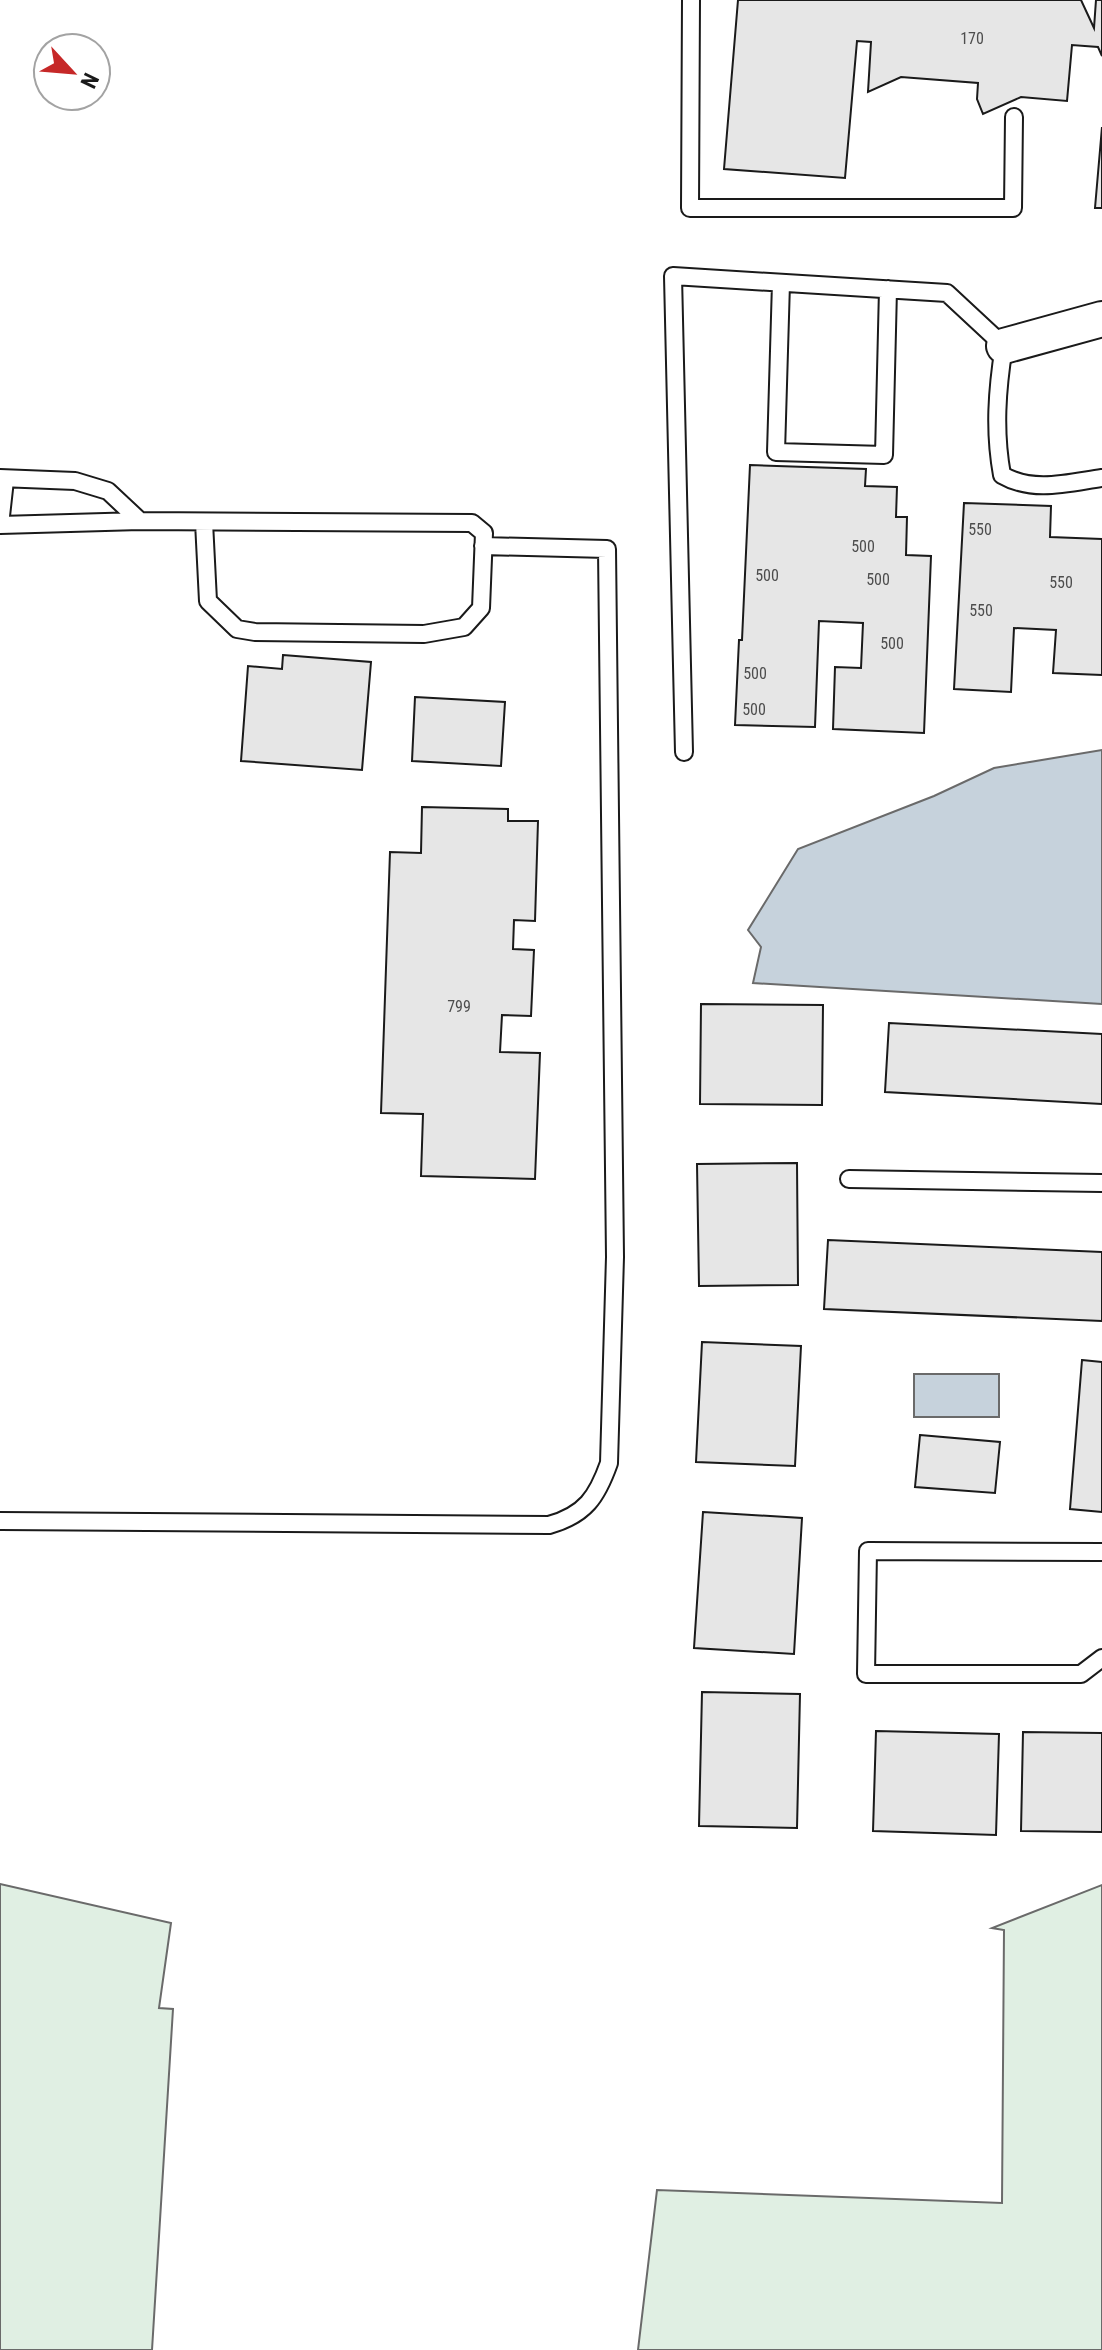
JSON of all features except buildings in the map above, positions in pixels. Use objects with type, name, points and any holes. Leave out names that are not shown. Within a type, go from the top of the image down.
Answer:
[{"type":"street","points":[[1004,346],[1102,319]]},
{"type":"lane","points":[[691,0],[690,208],[1013,208],[1014,117]]},
{"type":"lane","points":[[684,752],[673,276],[947,293],[1004,346],[996,398],[997,447],[1002,475],[1015,483],[1034,487],[1102,478]]},
{"type":"lane","points":[[781,283],[776,452],[884,455],[888,289]]},
{"type":"lane","points":[[140,521],[108,491],[97,487],[75,481],[2,479],[0,525],[140,521],[472,523],[484,533],[481,608],[464,627],[424,634],[255,632],[237,629],[222,618],[208,601],[204,522]]},
{"type":"lane","points":[[0,1521],[549,1525],[570,1519],[589,1503],[601,1485],[609,1463],[615,1257],[607,549],[483,546]]},
{"type":"lane","points":[[849,1179],[1102,1183]]},
{"type":"lane","points":[[1102,1552],[868,1551],[866,1674],[1081,1674],[1102,1658]]},
{"type":"green space","points":[[0,1884],[171,1923],[159,2008],[173,2009],[152,2350],[0,2350]]},
{"type":"green space","points":[[1102,1885],[1102,2350],[638,2350],[657,2190],[1002,2203],[1004,1930],[992,1928]]},
{"type":"shaded area","points":[[1102,750],[1102,1004],[753,983],[761,947],[748,930],[798,849],[934,796],[994,768]]},
{"type":"shaded area","points":[[914,1374],[999,1374],[999,1417],[914,1417]]}]
